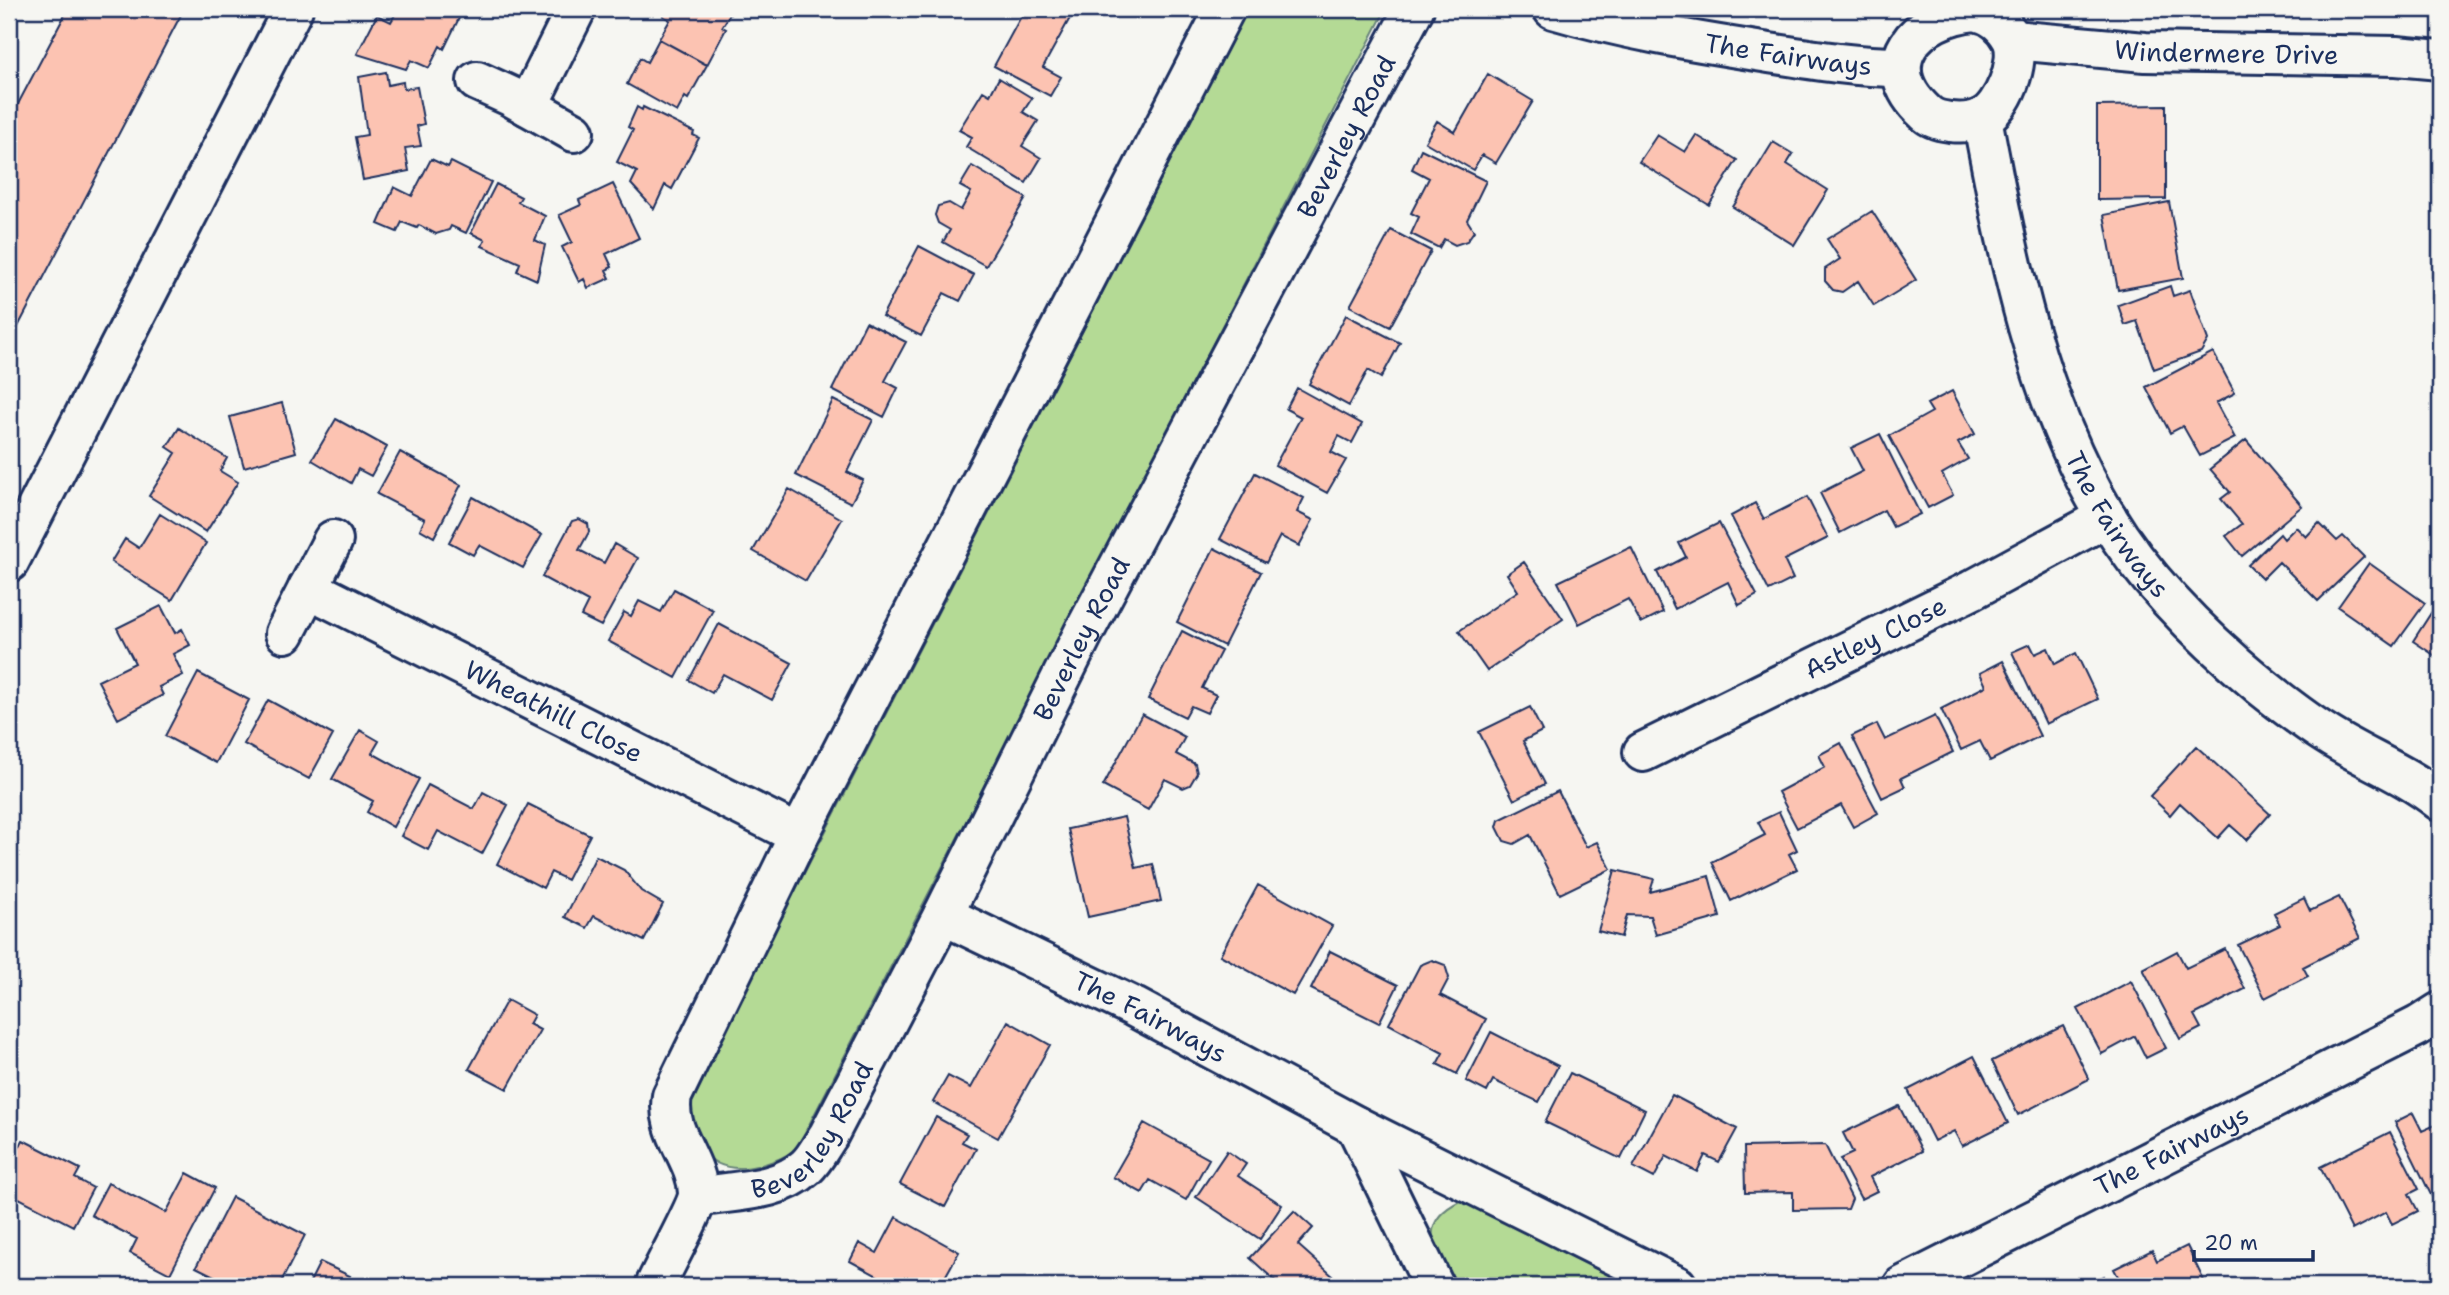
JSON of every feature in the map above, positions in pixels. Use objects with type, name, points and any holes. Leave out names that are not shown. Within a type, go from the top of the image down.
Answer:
[{"type":"street","points":[[9,562],[293,9]]},
{"type":"street","points":[[528,106],[576,9]]},
{"type":"street","name":"Beverley Road","points":[[1225,9],[799,835],[673,1096],[670,1109],[672,1121],[694,1174],[698,1197],[767,1187],[790,1180],[808,1166],[828,1136],[943,915],[1084,632],[1414,9]]},
{"type":"street","name":"The Fairways","points":[[1553,9],[1661,35],[1741,49],[1901,67]]},
{"type":"street","name":"The Fairways","points":[[2005,23],[1987,13],[1957,13],[1927,27],[1912,41],[1904,52],[1901,67],[1911,96],[1929,116],[1955,122],[1982,118],[2024,316],[2060,419],[2082,471],[2106,517],[2146,572],[2221,651],[2263,688],[2327,735],[2395,771],[2440,800]]},
{"type":"street","points":[[1982,118],[1999,101],[2011,77],[2005,23]]},
{"type":"street","name":"Windermere Drive","points":[[2005,23],[2145,52],[2396,56],[2440,60]]},
{"type":"street","points":[[477,81],[574,132]]},
{"type":"street","name":"Astley Close","points":[[1643,752],[1972,590],[2106,517]]},
{"type":"street","points":[[285,633],[333,540]]},
{"type":"street","name":"Wheathill Close","points":[[308,588],[799,835]]},
{"type":"street","name":"The Fairways","points":[[943,915],[1134,1007],[1356,1126],[1677,1286]]},
{"type":"street","name":"The Fairways","points":[[1903,1286],[2418,1026],[2440,1012]]},
{"type":"street","points":[[1356,1126],[1434,1286]]},
{"type":"street","points":[[655,1286],[698,1197]]},
{"type":"green space","points":[[1248,9],[1386,9],[797,1148],[776,1160],[749,1167],[735,1168],[712,1160],[703,1150],[695,1133],[686,1103]]},
{"type":"green space","points":[[1460,1201],[1470,1201],[1640,1286],[1450,1286],[1435,1250],[1433,1228],[1446,1210]]},
{"type":"building","points":[[68,9],[184,9],[9,344],[9,121]]},
{"type":"building","points":[[398,9],[463,10],[444,49],[440,46],[429,68],[411,60],[406,69],[357,54],[377,15],[391,22]]},
{"type":"building","points":[[667,9],[721,9],[730,14],[722,27],[726,29],[707,65],[659,39],[670,20],[663,16]]},
{"type":"building","points":[[1025,9],[1075,9],[1043,67],[1061,77],[1050,96],[994,66]]},
{"type":"building","points":[[659,39],[707,65],[688,99],[685,97],[677,112],[627,84],[640,58],[647,62]]},
{"type":"building","points":[[386,72],[388,85],[403,82],[404,89],[417,87],[424,124],[417,126],[421,146],[405,148],[409,171],[363,180],[355,137],[367,135],[359,77]]},
{"type":"building","points":[[1488,74],[1533,101],[1496,163],[1482,155],[1473,170],[1425,142],[1437,121],[1455,132]]},
{"type":"building","points":[[999,78],[1032,98],[1023,112],[1038,121],[1022,146],[1041,158],[1026,183],[966,147],[972,137],[959,130],[983,91],[990,95]]},
{"type":"building","points":[[2166,105],[2166,199],[2097,200],[2097,106]]},
{"type":"building","points":[[637,107],[642,110],[643,107],[694,132],[693,135],[699,138],[672,189],[665,185],[654,209],[631,184],[637,172],[617,162],[633,130],[628,127]]},
{"type":"building","points":[[1657,135],[1685,152],[1696,135],[1737,160],[1709,205],[1639,162]]},
{"type":"building","points":[[1773,142],[1793,154],[1787,164],[1828,190],[1794,245],[1733,207]]},
{"type":"building","points":[[1421,149],[1486,181],[1467,220],[1474,231],[1467,241],[1455,245],[1444,239],[1439,248],[1411,234],[1419,217],[1411,213],[1429,178],[1412,169]]},
{"type":"building","points":[[431,159],[448,167],[451,162],[491,182],[466,233],[451,226],[449,230],[436,234],[419,225],[417,228],[402,222],[397,232],[378,224],[394,187],[412,196]]},
{"type":"building","points":[[972,166],[1026,198],[986,266],[943,242],[950,230],[938,223],[935,215],[938,206],[949,203],[961,210],[971,192],[960,186]]},
{"type":"building","points":[[496,184],[521,197],[518,202],[545,216],[535,240],[545,245],[537,280],[517,271],[520,263],[482,246],[485,240],[471,233]]},
{"type":"building","points":[[613,184],[639,238],[606,254],[612,267],[606,270],[610,278],[588,288],[584,279],[579,282],[562,247],[572,242],[559,215],[581,205],[579,200]]},
{"type":"building","points":[[2169,202],[2183,278],[2118,290],[2104,215]]},
{"type":"building","points":[[1872,211],[1916,280],[1874,306],[1858,281],[1842,292],[1833,290],[1825,281],[1825,269],[1840,259],[1827,239]]},
{"type":"building","points":[[1391,230],[1431,251],[1390,327],[1350,306]]},
{"type":"building","points":[[919,246],[974,275],[960,301],[944,293],[921,336],[882,316]]},
{"type":"building","points":[[2170,286],[2173,296],[2190,290],[2208,340],[2201,352],[2154,369],[2137,321],[2125,325],[2118,305]]},
{"type":"building","points":[[1346,315],[1400,343],[1381,378],[1368,370],[1349,406],[1309,384]]},
{"type":"building","points":[[866,322],[906,342],[885,381],[898,388],[884,417],[832,390]]},
{"type":"building","points":[[2213,352],[2235,393],[2216,403],[2235,438],[2200,456],[2183,426],[2170,433],[2146,387]]},
{"type":"building","points":[[1297,388],[1362,424],[1352,443],[1339,436],[1331,452],[1346,460],[1327,493],[1275,465],[1301,417],[1286,409]]},
{"type":"building","points":[[1952,391],[1975,434],[1958,443],[1968,459],[1942,474],[1953,495],[1928,508],[1889,436],[1932,412],[1927,404]]},
{"type":"building","points":[[833,400],[873,420],[847,472],[863,480],[851,503],[796,475]]},
{"type":"building","points":[[282,403],[296,452],[244,467],[230,417]]},
{"type":"building","points":[[336,419],[387,447],[371,476],[358,469],[351,483],[312,460]]},
{"type":"building","points":[[179,428],[227,458],[220,471],[238,482],[206,532],[149,496],[176,453],[167,447]]},
{"type":"building","points":[[1880,434],[1920,514],[1893,527],[1884,510],[1840,533],[1820,493],[1863,471],[1851,448]]},
{"type":"building","points":[[2246,440],[2302,506],[2242,556],[2226,536],[2242,524],[2221,499],[2230,492],[2210,469]]},
{"type":"building","points":[[400,452],[461,485],[434,537],[420,529],[425,519],[377,494]]},
{"type":"building","points":[[1255,473],[1304,498],[1297,512],[1313,520],[1299,546],[1280,536],[1266,563],[1220,539]]},
{"type":"building","points":[[789,489],[842,519],[806,581],[753,551]]},
{"type":"building","points":[[473,497],[542,535],[523,568],[479,545],[473,555],[449,542]]},
{"type":"building","points":[[1807,497],[1828,538],[1784,560],[1793,579],[1769,591],[1731,516],[1755,503],[1764,519]]},
{"type":"building","points":[[160,514],[206,543],[172,600],[111,562],[125,539],[139,548]]},
{"type":"building","points":[[579,519],[588,524],[589,532],[579,550],[604,563],[614,544],[638,558],[601,626],[581,616],[588,602],[542,577],[572,521]]},
{"type":"building","points":[[1719,523],[1757,595],[1739,605],[1728,582],[1675,609],[1657,572],[1686,557],[1679,543]]},
{"type":"building","points":[[2319,523],[2337,541],[2343,536],[2364,557],[2318,601],[2279,562],[2262,579],[2248,565],[2280,534],[2284,539],[2296,527],[2306,537]]},
{"type":"building","points":[[1631,547],[1663,612],[1641,623],[1628,599],[1579,624],[1558,582]]},
{"type":"building","points":[[1214,548],[1261,572],[1224,646],[1177,622]]},
{"type":"building","points":[[1524,562],[1563,619],[1487,671],[1459,631],[1518,591],[1507,574]]},
{"type":"building","points":[[2369,563],[2425,603],[2394,646],[2338,607]]},
{"type":"building","points":[[674,589],[713,610],[676,678],[608,641],[624,612],[631,616],[639,601],[661,612]]},
{"type":"building","points":[[2440,599],[2440,659],[2413,641]]},
{"type":"building","points":[[161,606],[175,633],[182,629],[190,645],[173,654],[183,675],[159,687],[163,695],[118,719],[98,681],[135,663],[117,628]]},
{"type":"building","points":[[719,624],[792,663],[772,700],[723,674],[712,693],[689,680]]},
{"type":"building","points":[[1182,631],[1221,651],[1202,688],[1216,695],[1207,713],[1191,706],[1185,717],[1148,699]]},
{"type":"building","points":[[2030,644],[2035,654],[2048,648],[2055,664],[2076,653],[2098,699],[2046,724],[2012,652]]},
{"type":"building","points":[[2003,661],[2040,736],[1990,761],[1980,741],[1961,750],[1941,709],[1986,686],[1980,673]]},
{"type":"building","points":[[198,673],[249,700],[216,763],[165,736]]},
{"type":"building","points":[[268,700],[333,735],[309,779],[244,744]]},
{"type":"building","points":[[1530,707],[1542,731],[1523,741],[1545,784],[1514,800],[1479,732]]},
{"type":"building","points":[[1142,714],[1185,737],[1176,754],[1195,764],[1197,773],[1190,785],[1183,788],[1165,779],[1148,810],[1103,786]]},
{"type":"building","points":[[1935,716],[1953,752],[1901,778],[1905,787],[1882,798],[1852,736],[1877,724],[1885,740]]},
{"type":"building","points":[[360,730],[379,741],[372,753],[419,779],[393,827],[367,812],[373,801],[332,779]]},
{"type":"building","points":[[1841,743],[1878,813],[1853,827],[1841,805],[1797,828],[1778,792],[1825,767],[1819,755]]},
{"type":"building","points":[[2196,746],[2270,814],[2247,840],[2230,825],[2218,838],[2180,803],[2170,815],[2150,796]]},
{"type":"building","points":[[428,785],[474,809],[483,792],[508,805],[482,854],[438,831],[428,850],[401,836]]},
{"type":"building","points":[[1558,791],[1586,847],[1597,842],[1611,869],[1560,894],[1530,835],[1514,844],[1504,841],[1497,827],[1499,820]]},
{"type":"building","points":[[528,804],[590,835],[567,880],[551,872],[543,888],[497,864]]},
{"type":"building","points":[[1779,812],[1797,850],[1789,854],[1797,869],[1731,901],[1712,862],[1765,835],[1758,822]]},
{"type":"building","points":[[1124,817],[1136,868],[1153,864],[1161,901],[1088,917],[1068,829]]},
{"type":"building","points":[[596,856],[624,870],[641,891],[663,904],[644,941],[594,916],[587,928],[565,917]]},
{"type":"building","points":[[1615,870],[1654,879],[1650,892],[1709,876],[1720,917],[1656,935],[1650,916],[1627,915],[1621,937],[1598,931]]},
{"type":"building","points":[[1258,885],[1332,926],[1293,995],[1220,955]]},
{"type":"building","points":[[2339,897],[2360,938],[2303,967],[2308,976],[2265,998],[2238,945],[2280,925],[2274,913],[2304,898],[2310,911]]},
{"type":"building","points":[[2225,949],[2245,989],[2194,1015],[2201,1028],[2180,1039],[2143,969],[2177,951],[2186,968]]},
{"type":"building","points":[[1330,951],[1398,985],[1379,1023],[1311,989]]},
{"type":"building","points":[[1432,960],[1445,965],[1449,978],[1440,995],[1486,1019],[1457,1074],[1437,1064],[1443,1053],[1389,1024],[1420,965]]},
{"type":"building","points":[[2131,981],[2166,1048],[2146,1058],[2135,1036],[2102,1054],[2078,1009]]},
{"type":"building","points":[[507,1000],[534,1015],[529,1024],[540,1030],[507,1089],[469,1069]]},
{"type":"building","points":[[1008,1021],[1050,1045],[998,1138],[933,1102],[948,1076],[971,1088]]},
{"type":"building","points":[[2063,1026],[2089,1079],[2018,1115],[1992,1061]]},
{"type":"building","points":[[1491,1032],[1558,1066],[1539,1102],[1493,1080],[1487,1092],[1466,1081]]},
{"type":"building","points":[[1974,1056],[2008,1123],[1962,1146],[1954,1131],[1934,1141],[1908,1090]]},
{"type":"building","points":[[1570,1073],[1645,1110],[1621,1159],[1545,1122]]},
{"type":"building","points":[[1672,1095],[1737,1129],[1719,1162],[1705,1155],[1697,1172],[1666,1156],[1654,1178],[1633,1167]]},
{"type":"building","points":[[1899,1106],[1922,1151],[1870,1177],[1877,1191],[1861,1199],[1840,1159],[1853,1153],[1843,1133]]},
{"type":"building","points":[[2413,1113],[2422,1131],[2440,1123],[2440,1193],[2432,1197],[2395,1122]]},
{"type":"building","points":[[936,1117],[967,1134],[962,1142],[976,1149],[945,1207],[900,1184]]},
{"type":"building","points":[[1144,1123],[1209,1159],[1186,1200],[1150,1180],[1142,1193],[1113,1177]]},
{"type":"building","points":[[2390,1132],[2419,1189],[2409,1194],[2418,1211],[2392,1224],[2386,1212],[2352,1230],[2320,1167]]},
{"type":"building","points":[[23,1140],[80,1169],[75,1178],[93,1188],[73,1226],[9,1193],[9,1167]]},
{"type":"building","points":[[1825,1145],[1852,1199],[1848,1209],[1793,1210],[1793,1192],[1745,1193],[1744,1147]]},
{"type":"building","points":[[1227,1151],[1246,1164],[1238,1176],[1282,1205],[1260,1239],[1196,1197]]},
{"type":"building","points":[[187,1173],[215,1188],[170,1274],[130,1253],[137,1239],[91,1215],[108,1183],[166,1213]]},
{"type":"building","points":[[232,1197],[305,1235],[279,1286],[234,1286],[196,1267]]},
{"type":"building","points":[[1294,1211],[1313,1228],[1298,1245],[1344,1286],[1281,1286],[1250,1258]]},
{"type":"building","points":[[896,1217],[959,1252],[940,1286],[896,1286],[850,1261],[859,1243],[877,1253]]},
{"type":"building","points":[[2187,1246],[2206,1285],[2123,1286],[2114,1269],[2152,1250],[2157,1261]]},
{"type":"building","points":[[320,1262],[350,1276],[345,1286],[308,1286]]},
{"type":"building","points":[[2104,1276],[2109,1286],[2084,1286]]}]
